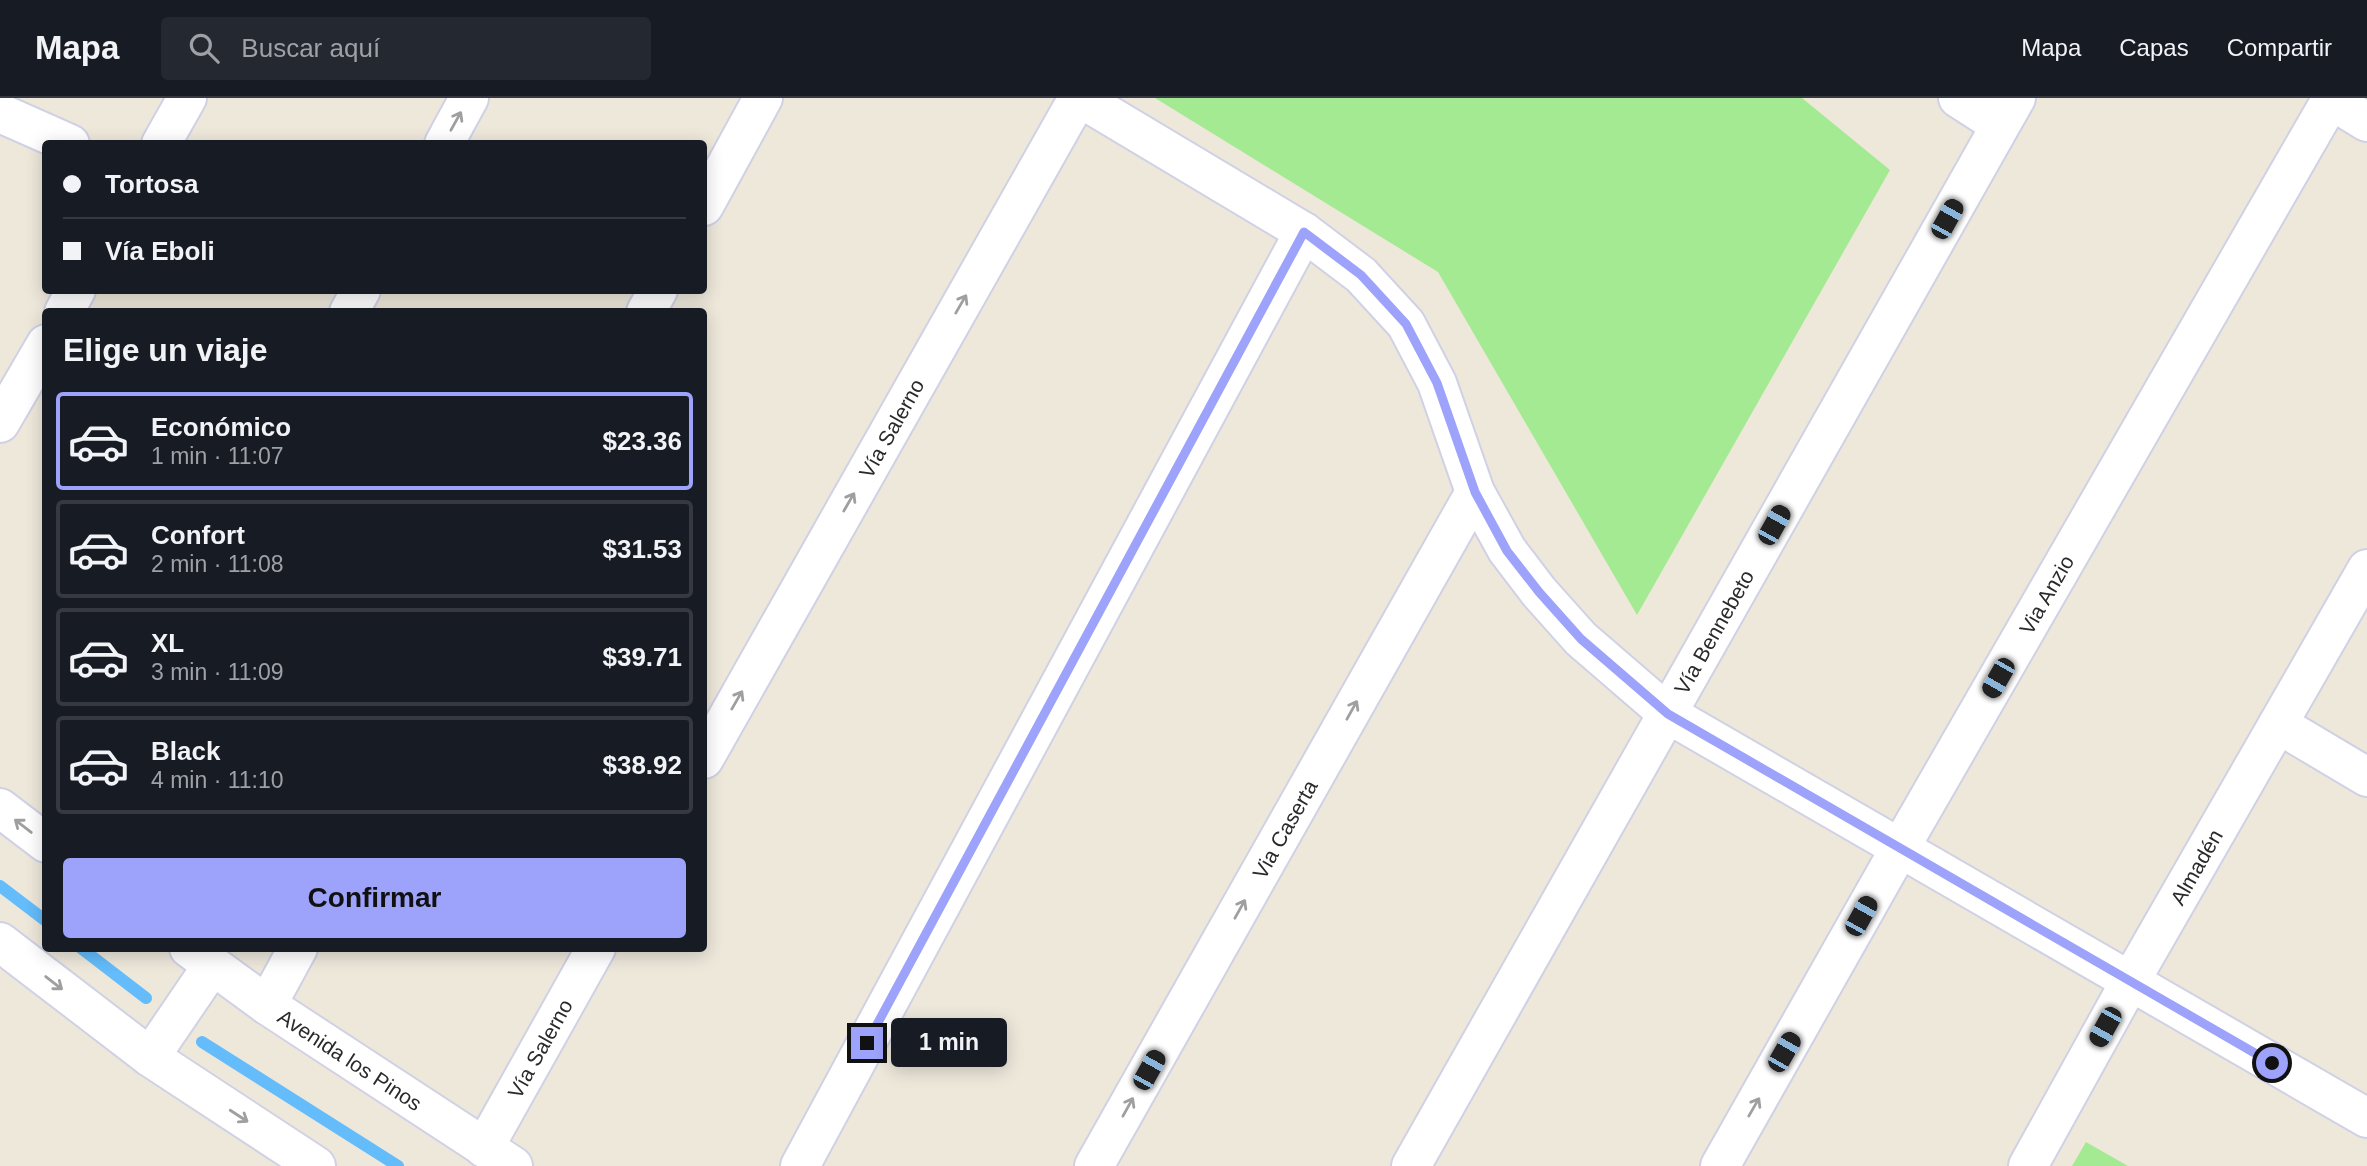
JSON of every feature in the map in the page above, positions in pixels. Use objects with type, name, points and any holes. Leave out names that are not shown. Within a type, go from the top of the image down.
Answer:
[{"type":"street","points":[[162,140],[187,98]]},
{"type":"street","points":[[446,140],[469,98]]},
{"type":"street","points":[[707,201],[763,98]]},
{"type":"street","points":[[1079,98],[1304,232],[1361,275],[1406,324],[1437,383],[1475,492],[1507,551],[1581,639],[1668,714],[2367,1118]]},
{"type":"street","name":"Vía Salerno","points":[[707,754],[1079,98]]},
{"type":"street","points":[[1958,98],[2008,111]]},
{"type":"street","points":[[2331,99],[2367,122]]},
{"type":"street","name":"Via Anzio","points":[[1720,1166],[2331,99]]},
{"type":"street","name":"Vía Bennebeto","points":[[1411,1166],[2008,111]]},
{"type":"street","points":[[0,113],[60,140]]},
{"type":"street","points":[[800,1166],[1304,232]]},
{"type":"street","points":[[0,423],[42,351]]},
{"type":"street","name":"Via Caserta","points":[[1094,1166],[1475,492]]},
{"type":"street","name":"Almadén","points":[[2028,1166],[2131,980],[2367,569]]},
{"type":"street","points":[[2278,724],[2367,777]]},
{"type":"street","points":[[0,808],[42,840]]},
{"type":"street","points":[[0,942],[150,1057],[316,1166]]},
{"type":"street","points":[[267,1005],[296,952]]},
{"type":"street","name":"Vía Salerno","points":[[498,1157],[594,952]]},
{"type":"street","points":[[150,1057],[200,957]]},
{"type":"street","name":"Avenida los Pinos","points":[[200,957],[267,1005],[498,1157]]},
{"type":"green space","points":[[1155,98],[1802,98],[1890,170],[1637,615],[1438,272]]},
{"type":"green space","points":[[2086,1142],[2128,1166],[2072,1166]]},
{"type":"waterway","points":[[0,886],[42,918]]},
{"type":"waterway","points":[[86,952],[146,998]]},
{"type":"waterway","points":[[202,1042],[398,1166]]},
{"type":"route","points":[[867,1043],[1304,232],[1361,275],[1406,324],[1437,383],[1475,492],[1507,551],[1581,639],[1668,714],[2272,1063]]}]
